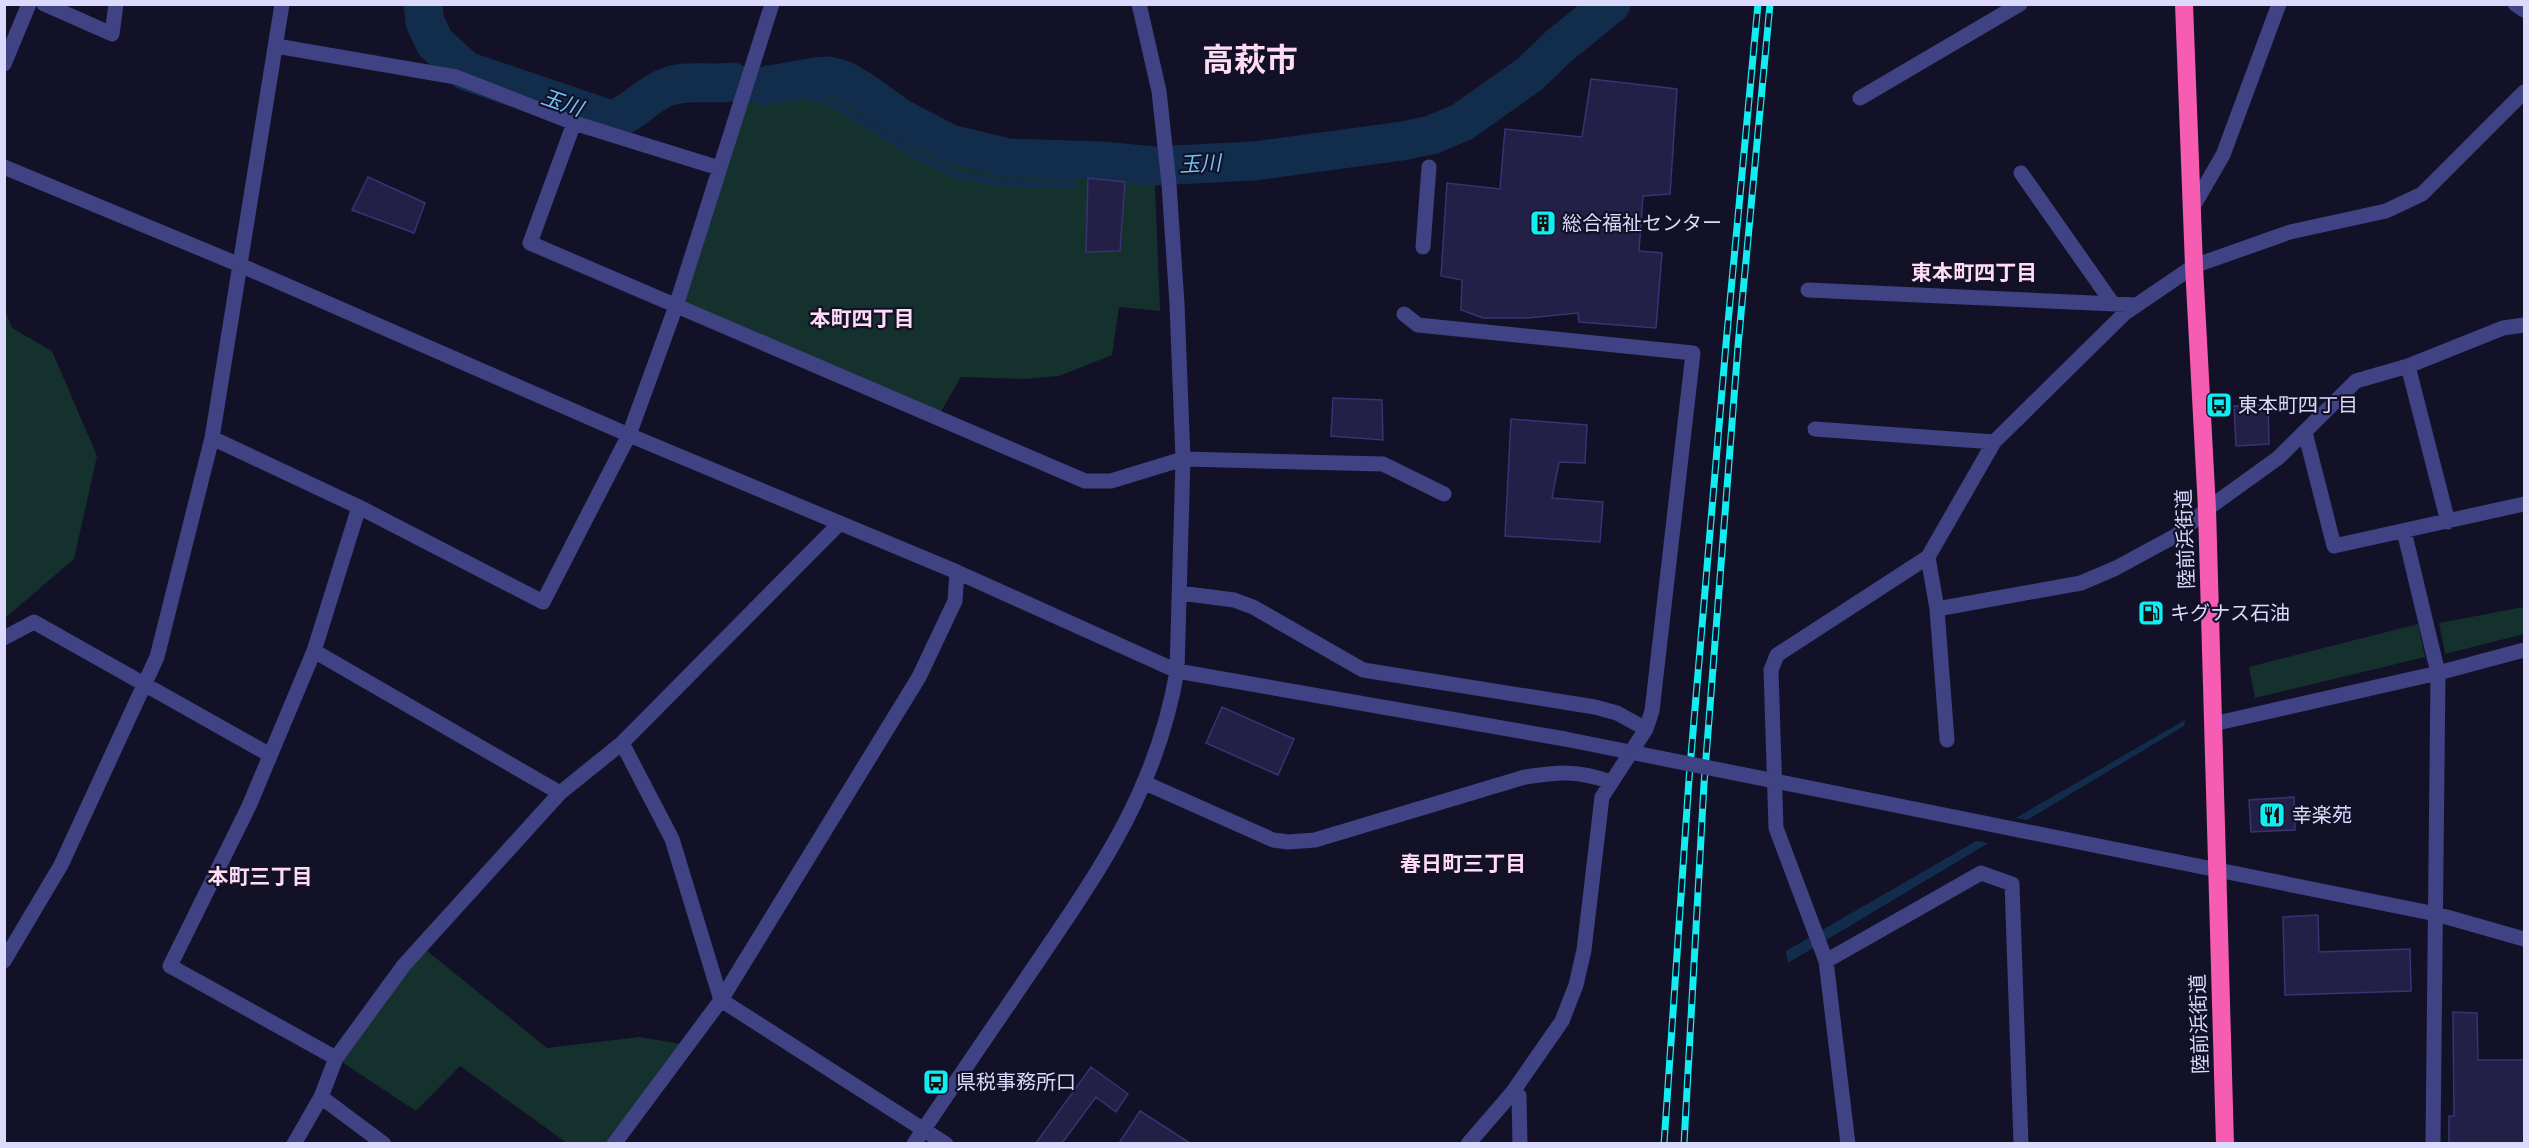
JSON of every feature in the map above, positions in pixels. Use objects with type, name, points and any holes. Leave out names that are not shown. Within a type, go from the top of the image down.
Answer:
[{"type":"highway","name":"陸前浜街道","points":[[2184,4],[2191,210],[2207,509],[2225,1143]]},
{"type":"street","points":[[4,64],[29,4]]},
{"type":"street","points":[[44,4],[112,34],[117,4]]},
{"type":"street","points":[[4,961],[61,865],[157,657],[213,438],[282,4]]},
{"type":"street","points":[[213,438],[359,507],[543,602],[628,435],[676,306],[772,4]]},
{"type":"street","points":[[914,1143],[1104,864],[1145,783],[1171,705],[1177,671],[1183,459],[1177,304],[1169,184],[1159,91],[1139,4]]},
{"type":"street","points":[[1860,98],[2020,4]]},
{"type":"street","points":[[2191,210],[2223,155],[2279,4]]},
{"type":"street","points":[[2515,4],[2524,10]]},
{"type":"street","points":[[276,46],[456,77],[574,123],[719,168]]},
{"type":"street","points":[[1848,1143],[1826,961],[1776,828],[1771,670],[1776,655],[1928,557],[1994,442],[2125,313],[2194,266],[2290,232],[2385,211],[2422,194],[2524,92]]},
{"type":"street","points":[[574,123],[530,243],[1085,481],[1112,481],[1183,459],[1383,464],[1444,494]]},
{"type":"street","points":[[4,167],[240,265],[628,435],[957,572],[1177,671],[1565,739],[2436,914],[2524,939]]},
{"type":"street","points":[[1423,247],[1429,167]]},
{"type":"street","points":[[2021,173],[2113,304]]},
{"type":"street","points":[[1808,290],[2137,305]]},
{"type":"street","points":[[1404,314],[1418,325],[1693,353],[1652,711],[1646,729],[1602,797],[1584,950],[1576,986],[1562,1021],[1512,1093],[1468,1143]]},
{"type":"street","points":[[1937,609],[2081,583],[2116,568],[2177,535],[2207,509],[2278,458],[2356,381],[2408,366],[2503,328],[2524,325]]},
{"type":"street","points":[[2408,366],[2448,522]]},
{"type":"street","points":[[1815,429],[1994,442]]},
{"type":"street","points":[[2305,432],[2334,546],[2524,504]]},
{"type":"street","points":[[336,1058],[170,966],[249,806],[314,651],[359,507]]},
{"type":"street","points":[[294,1143],[321,1097],[336,1058],[404,965],[560,793],[622,743],[839,524]]},
{"type":"street","points":[[2403,531],[2438,673],[2433,1143]]},
{"type":"street","points":[[1928,557],[1937,609],[1947,740]]},
{"type":"street","points":[[614,1143],[721,1000],[919,676],[956,601],[957,572]]},
{"type":"street","points":[[1180,593],[1234,600],[1253,607],[1363,670],[1595,706],[1617,713],[1646,729]]},
{"type":"street","points":[[4,638],[34,622],[270,754]]},
{"type":"street","points":[[2213,724],[2438,673],[2524,650]]},
{"type":"street","points":[[314,651],[560,793]]},
{"type":"street","points":[[622,743],[672,839],[721,1000],[946,1143]]},
{"type":"street","points":[[1145,783],[1273,840],[1288,842],[1315,840],[1525,777],[1557,772],[1585,773],[1611,782]]},
{"type":"street","points":[[1826,961],[1981,873],[2012,884],[2020,1143]]},
{"type":"street","points":[[1512,1093],[1519,1096],[1521,1143]]},
{"type":"street","points":[[321,1097],[384,1143]]},
{"type":"green space","points":[[829,76],[926,132],[969,149],[1093,163],[1154,166],[1160,311],[1119,307],[1112,355],[1059,376],[1024,379],[961,377],[940,413],[679,301],[742,102],[783,82]]},
{"type":"green space","points":[[5,310],[12,328],[52,351],[97,456],[74,559],[5,618]]},
{"type":"green space","points":[[2524,607],[2524,634],[2445,654],[2439,623]]},
{"type":"green space","points":[[2418,624],[2425,657],[2255,698],[2249,667]]},
{"type":"green space","points":[[421,946],[547,1048],[640,1037],[687,1045],[614,1144],[567,1143],[460,1066],[416,1111],[336,1058]]},
{"type":"water","points":[[1601,5],[1620,5],[1562,51],[1555,41]]},
{"type":"water","points":[[2185,720],[2184,726],[1788,963],[1786,951]]},
{"type":"pier","points":[[2011,817],[2031,821],[1993,844],[1972,840]]},
{"type":"building","name":"総合福祉センター","points":[[1591,79],[1677,89],[1670,194],[1643,196],[1639,251],[1662,253],[1656,328],[1579,322],[1578,313],[1527,318],[1483,318],[1461,310],[1462,280],[1441,276],[1447,183],[1500,189],[1505,129],[1582,137]]},
{"type":"building","points":[[368,177],[425,203],[414,233],[352,210]]},
{"type":"building","points":[[1088,178],[1125,182],[1120,251],[1086,252]]},
{"type":"building","points":[[1333,398],[1382,400],[1383,440],[1331,436]]},
{"type":"building","points":[[2268,405],[2269,444],[2236,446],[2234,406]]},
{"type":"building","points":[[1511,419],[1587,425],[1585,463],[1559,462],[1552,498],[1603,502],[1600,542],[1505,536]]},
{"type":"building","points":[[1222,707],[1294,739],[1278,775],[1206,743]]},
{"type":"building","name":"幸楽苑","points":[[2294,797],[2295,830],[2251,832],[2249,800]]},
{"type":"building","points":[[2318,915],[2319,952],[2410,949],[2411,991],[2285,995],[2283,917]]},
{"type":"building","points":[[2453,1012],[2477,1013],[2478,1060],[2524,1060],[2524,1143],[2449,1143],[2449,1116],[2454,1116]]},
{"type":"building","points":[[1091,1067],[1128,1094],[1116,1112],[1096,1097],[1062,1143],[1036,1143]]},
{"type":"building","points":[[1140,1111],[1190,1143],[1119,1143]]},
{"type":"waterway","name":"玉川","points":[[423,4],[425,22],[435,43],[466,71],[611,120],[667,87],[683,83],[732,82]]},
{"type":"waterway","name":"玉川","points":[[764,86],[829,76],[843,80],[900,118],[950,144],[1008,158],[1101,161],[1154,166],[1254,161],[1402,141],[1431,135],[1462,122],[1530,74],[1559,46],[1611,4]]},
{"type":"waterway","points":[[812,99],[823,99],[836,105],[914,154],[954,174],[1002,183],[1074,185]]},
{"type":"railway","points":[[1664,1144],[1689,779],[1758,4]]},
{"type":"railway","points":[[1684,1144],[1704,784],[1738,346],[1770,4]]},
{"type":"place","name":"総合福祉センター","points":[[1543,223]]},
{"type":"place","name":"東本町四丁目","points":[[2219,405]]},
{"type":"place","name":"キグナス石油","points":[[2151,613]]},
{"type":"place","name":"幸楽苑","points":[[2272,815]]},
{"type":"place","name":"県税事務所口","points":[[936,1082]]},
{"type":"district","name":"高萩市","points":[[1250,60]]},
{"type":"district","name":"東本町四丁目","points":[[1974,273]]},
{"type":"district","name":"本町四丁目","points":[[862,319]]},
{"type":"district","name":"春日町三丁目","points":[[1463,864]]},
{"type":"district","name":"本町三丁目","points":[[260,877]]}]
